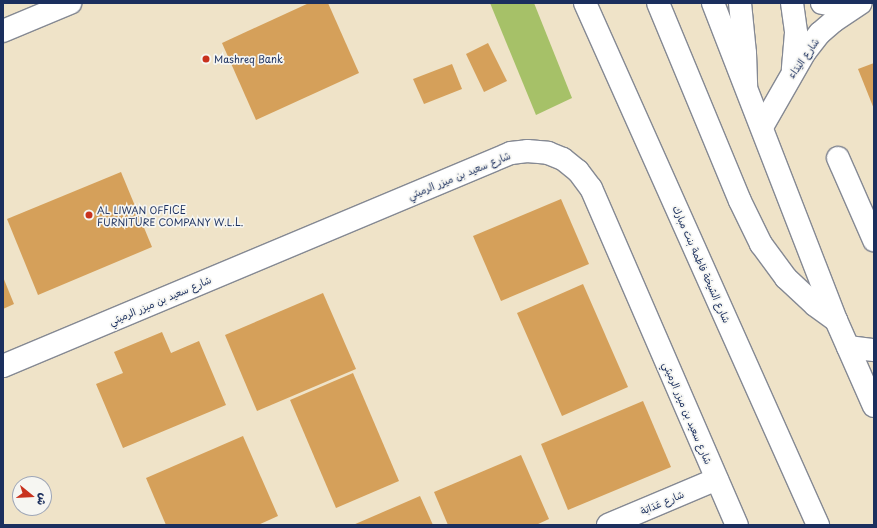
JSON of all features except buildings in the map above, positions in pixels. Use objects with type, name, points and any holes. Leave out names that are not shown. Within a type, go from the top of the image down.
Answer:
[{"type":"main road","points":[[4,31],[30,3]]},
{"type":"main road","points":[[4,31],[70,3]]},
{"type":"main road","name":"شارع الشيخة فاطمة بنت مبارك","points":[[585,3],[818,525]]},
{"type":"main road","points":[[658,3],[740,201],[761,244],[786,278],[815,305],[836,320]]},
{"type":"main road","points":[[713,3],[836,320],[874,406]]},
{"type":"main road","points":[[740,3],[745,53],[746,86]]},
{"type":"main road","points":[[792,3],[796,33],[793,70]]},
{"type":"main road","points":[[822,3],[834,5],[853,3]]},
{"type":"main road","name":"شارع النِدَاء","points":[[762,127],[793,70],[820,33],[834,21],[861,3]]},
{"type":"main road","name":"شارع سعيد بن ميزر الرميثي","points":[[3,366],[511,153],[527,151],[548,153],[563,159],[578,171],[591,188],[737,525]]},
{"type":"main road","points":[[838,158],[874,240]]},
{"type":"main road","points":[[848,347],[874,350]]},
{"type":"main road","name":"شارع عَدَابَة","points":[[608,525],[717,479]]},
{"type":"green space","points":[[490,3],[534,3],[572,98],[536,115]]},
{"type":"place","name":"Mashreq Bank","points":[[206,59]]},
{"type":"place","name":"AL LIWAN OFFICE FURNITURE COMPANY W.L.L.","points":[[89,215]]}]
